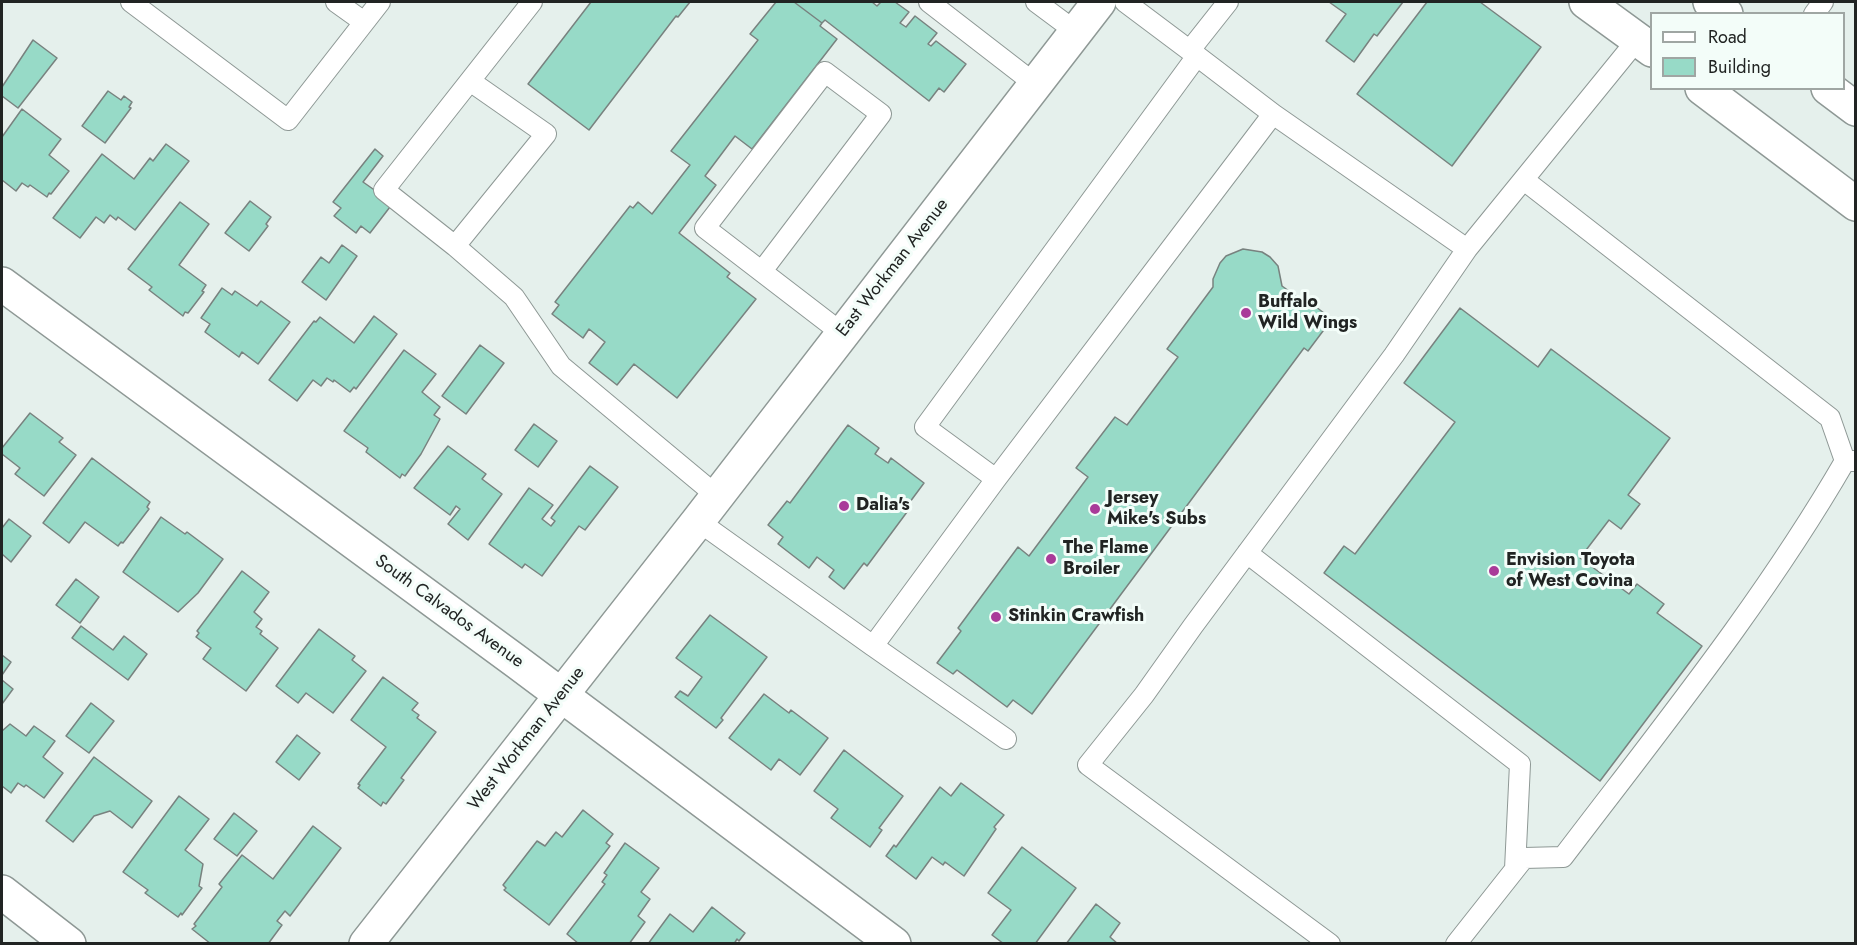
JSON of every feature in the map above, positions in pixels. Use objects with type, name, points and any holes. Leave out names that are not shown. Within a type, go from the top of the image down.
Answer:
[{"type":"street","name":"East Workman Avenue","points":[[701,518],[1099,2]]},
{"type":"street","points":[[1586,2],[1644,45]]},
{"type":"street","points":[[1710,2],[1723,12]]},
{"type":"street","points":[[1705,90],[1856,204]]},
{"type":"street","points":[[1831,90],[1856,109]]},
{"type":"street","name":"South Calvados Avenue","points":[[2,284],[562,695],[894,944]]},
{"type":"street","name":"West Workman Avenue","points":[[366,944],[701,518]]},
{"type":"street","points":[[2,892],[69,944]]},
{"type":"lane","points":[[131,2],[288,120],[380,2]]},
{"type":"lane","points":[[336,2],[364,22]]},
{"type":"lane","points":[[532,2],[384,190],[455,246],[514,297],[561,366],[701,518],[873,646],[1006,739]]},
{"type":"lane","points":[[929,2],[1035,84]]},
{"type":"lane","points":[[1036,2],[1076,31]]},
{"type":"lane","points":[[1125,2],[1273,114],[1467,249]]},
{"type":"lane","points":[[996,479],[925,427],[1194,53],[1228,2]]},
{"type":"lane","points":[[1330,944],[1088,765],[1144,695],[1394,355],[1467,249],[1524,180],[1644,45]]},
{"type":"lane","points":[[762,271],[881,114],[825,72],[705,228],[843,334]]},
{"type":"lane","points":[[455,246],[546,134],[470,81]]},
{"type":"lane","points":[[873,646],[996,479],[1273,114]]},
{"type":"lane","points":[[1456,944],[1524,858],[1563,857],[1713,660],[1850,461],[1830,418],[1524,180]]},
{"type":"lane","points":[[1247,553],[1521,764],[1515,869]]},
{"type":"building","points":[[591,2],[690,2],[678,17],[676,16],[589,130],[528,84]]},
{"type":"building","points":[[776,2],[794,2],[822,23],[820,26],[837,39],[752,149],[735,136],[705,176],[716,185],[679,233],[730,273],[727,277],[756,299],[677,398],[634,364],[617,385],[589,363],[605,342],[589,329],[583,338],[552,314],[559,305],[555,302],[630,206],[633,208],[638,202],[652,214],[690,165],[671,151],[758,40],[750,34]]},
{"type":"building","points":[[794,2],[872,2],[877,6],[881,2],[895,2],[909,12],[900,23],[906,27],[915,16],[937,33],[928,44],[931,46],[936,41],[966,64],[944,92],[939,88],[929,101],[825,20],[822,23]]},
{"type":"building","points":[[1329,2],[1403,2],[1377,36],[1374,34],[1354,62],[1326,41],[1346,14]]},
{"type":"building","points":[[1427,2],[1480,2],[1541,47],[1452,166],[1357,94]]},
{"type":"building","points":[[33,40],[57,58],[18,108],[2,96],[2,87]]},
{"type":"building","points":[[108,91],[121,100],[124,96],[132,102],[129,107],[131,108],[105,143],[82,126]]},
{"type":"building","points":[[22,109],[61,139],[49,155],[69,171],[47,197],[30,185],[28,187],[22,183],[16,191],[2,180],[2,137]]},
{"type":"building","points":[[166,144],[189,161],[135,230],[118,217],[116,220],[110,215],[104,223],[96,217],[80,238],[53,218],[102,154],[134,179],[150,158],[153,161]]},
{"type":"building","points":[[375,149],[383,156],[363,182],[393,203],[370,233],[361,226],[356,233],[334,216],[341,208],[333,202]]},
{"type":"building","points":[[250,201],[271,217],[266,224],[268,226],[249,251],[225,233]]},
{"type":"building","points":[[180,202],[209,224],[179,265],[206,285],[202,291],[204,292],[183,316],[149,290],[152,287],[128,269]]},
{"type":"building","points":[[342,245],[357,256],[326,300],[302,282],[321,257],[329,263]]},
{"type":"building","points":[[1243,249],[1262,252],[1270,257],[1278,266],[1282,286],[1332,319],[1308,351],[1304,348],[1032,714],[1013,700],[1007,707],[957,670],[953,674],[937,663],[961,631],[958,628],[1018,547],[1029,556],[1088,477],[1076,468],[1115,417],[1127,425],[1178,357],[1167,349],[1213,287],[1213,279],[1220,263],[1226,256]]},
{"type":"building","points":[[222,288],[232,295],[235,291],[257,306],[261,301],[290,322],[258,364],[242,352],[239,357],[205,332],[210,324],[201,318]]},
{"type":"building","points":[[1460,308],[1538,367],[1551,349],[1670,438],[1628,495],[1640,504],[1621,529],[1609,520],[1580,558],[1629,594],[1637,584],[1664,604],[1657,613],[1702,646],[1600,781],[1324,573],[1344,546],[1355,554],[1455,422],[1404,383]]},
{"type":"building","points":[[374,316],[397,334],[356,389],[354,387],[350,392],[334,380],[333,382],[327,378],[321,386],[313,380],[297,401],[269,380],[314,321],[316,322],[320,317],[354,343]]},
{"type":"building","points":[[480,345],[504,363],[466,414],[442,396]]},
{"type":"building","points":[[404,350],[436,374],[422,392],[440,407],[434,415],[440,419],[421,454],[405,476],[402,474],[400,478],[366,452],[368,448],[344,431]]},
{"type":"building","points":[[30,413],[63,438],[59,442],[76,455],[44,496],[15,474],[20,468],[2,454],[2,448]]},
{"type":"building","points":[[534,424],[557,441],[538,467],[515,450]]},
{"type":"building","name":"Dalia's","points":[[848,425],[879,448],[875,454],[888,463],[891,458],[924,483],[904,510],[907,512],[867,566],[864,563],[844,589],[829,577],[834,570],[817,557],[809,568],[778,544],[783,537],[768,525],[787,501],[790,503]]},
{"type":"building","points":[[448,446],[486,474],[482,479],[502,494],[468,540],[448,524],[460,509],[456,506],[450,515],[414,488]]},
{"type":"building","points":[[92,458],[150,502],[147,507],[149,509],[123,543],[121,542],[118,546],[85,522],[69,543],[43,523]]},
{"type":"building","points":[[590,466],[618,487],[585,530],[579,526],[542,576],[525,564],[522,568],[489,544],[529,488],[553,505],[542,519],[551,526],[555,521],[551,518]]},
{"type":"building","points":[[161,517],[185,534],[187,532],[223,559],[198,593],[178,612],[123,572]]},
{"type":"building","points":[[9,519],[31,536],[11,562],[2,554],[2,528]]},
{"type":"building","points":[[242,571],[269,592],[254,612],[262,619],[256,627],[262,631],[260,634],[278,648],[246,691],[203,659],[211,648],[196,637],[199,633],[197,631]]},
{"type":"building","points":[[76,579],[99,597],[80,623],[56,605]]},
{"type":"building","points":[[710,615],[767,657],[716,728],[675,697],[680,691],[688,696],[702,677],[676,658]]},
{"type":"building","points":[[81,626],[113,650],[124,636],[147,654],[128,680],[72,638]]},
{"type":"building","points":[[319,629],[355,656],[352,660],[366,671],[333,713],[306,693],[298,703],[276,686]]},
{"type":"building","points":[[2,655],[11,662],[2,675]]},
{"type":"building","points":[[383,677],[418,703],[412,710],[419,715],[417,718],[436,732],[401,778],[404,780],[386,804],[383,802],[381,806],[358,788],[360,785],[358,784],[386,747],[351,720]]},
{"type":"building","points":[[2,680],[13,689],[2,704]]},
{"type":"building","points":[[764,694],[789,713],[791,710],[828,738],[800,775],[779,759],[771,770],[729,738]]},
{"type":"building","points":[[91,703],[114,721],[89,753],[66,736]]},
{"type":"building","points":[[10,724],[26,736],[34,726],[55,741],[43,757],[63,773],[44,798],[26,785],[24,787],[18,783],[11,793],[2,786],[2,731]]},
{"type":"building","points":[[297,735],[320,753],[299,780],[276,762]]},
{"type":"building","points":[[844,750],[903,796],[879,828],[882,830],[870,847],[831,818],[838,809],[814,791]]},
{"type":"building","points":[[94,757],[152,801],[132,828],[110,811],[94,816],[73,842],[46,821]]},
{"type":"building","points":[[961,783],[1004,815],[964,876],[945,862],[943,865],[932,857],[916,879],[886,856],[894,845],[896,847],[940,787],[951,796]]},
{"type":"building","points":[[179,796],[209,819],[185,850],[203,864],[199,886],[202,888],[182,915],[181,913],[178,917],[145,893],[148,890],[123,872]]},
{"type":"building","points":[[583,810],[613,834],[606,843],[610,846],[549,925],[504,890],[506,888],[503,885],[537,841],[545,846],[556,832],[562,837]]},
{"type":"building","points":[[234,813],[257,831],[237,856],[214,839]]},
{"type":"building","points":[[313,826],[341,848],[290,916],[285,911],[277,921],[282,925],[268,944],[211,944],[192,929],[222,887],[219,884],[242,855],[273,879]]},
{"type":"building","points":[[625,843],[659,868],[641,892],[650,899],[638,916],[645,922],[629,944],[579,944],[567,934],[605,884],[602,882],[607,875],[604,873]]},
{"type":"building","points":[[1022,847],[1076,888],[1035,944],[1004,944],[992,935],[1011,910],[988,893]]},
{"type":"building","points":[[1096,904],[1120,923],[1110,937],[1118,944],[1066,944]]},
{"type":"building","points":[[712,907],[745,933],[739,941],[737,939],[734,944],[648,944],[670,914],[693,932]]},
{"type":"place","name":"Buffalo Wild Wings","points":[[1246,313]]},
{"type":"place","name":"Dalia's","points":[[844,506]]},
{"type":"place","name":"Jersey Mike's Subs","points":[[1095,509]]},
{"type":"place","name":"The Flame Broiler","points":[[1051,559]]},
{"type":"place","name":"Envision Toyota of West Covina","points":[[1494,571]]},
{"type":"place","name":"Stinkin Crawfish","points":[[996,617]]}]
